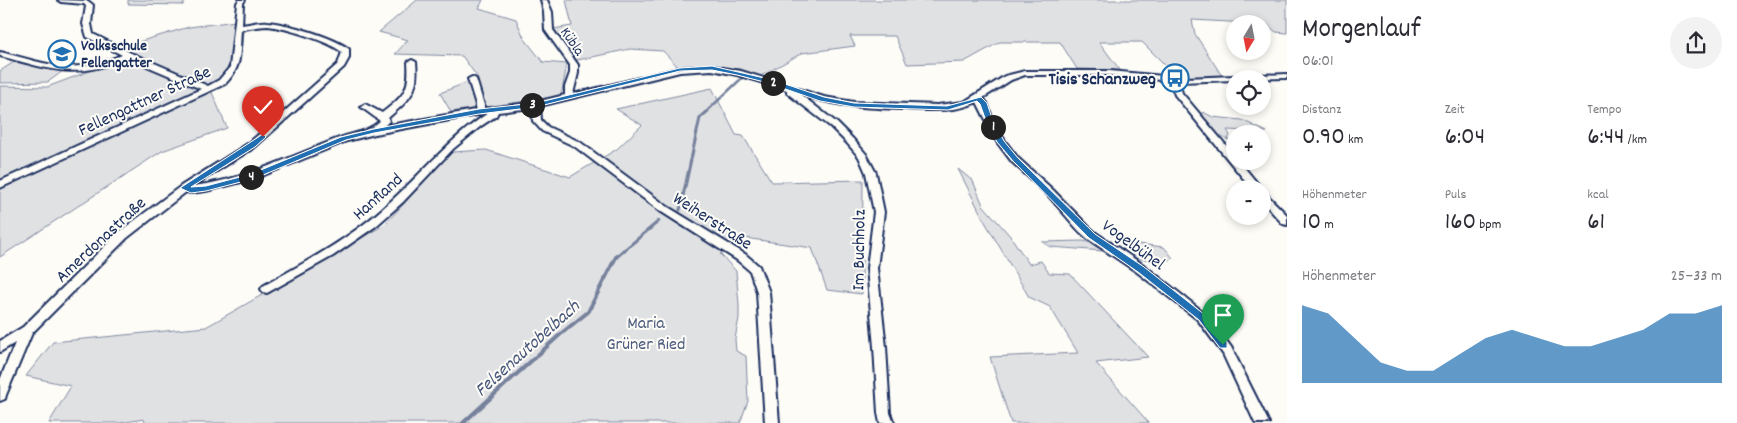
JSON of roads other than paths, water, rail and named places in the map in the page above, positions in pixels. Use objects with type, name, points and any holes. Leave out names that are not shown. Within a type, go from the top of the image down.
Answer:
[{"type":"street","points":[[61,0],[86,2],[90,5],[87,24],[90,35],[128,56],[209,89]]},
{"type":"street","name":"Fellengattner Straße","points":[[0,185],[222,82],[234,67],[240,3],[242,0]]},
{"type":"street","name":"Kübla","points":[[544,0],[548,12],[549,30],[574,65],[576,71],[569,86],[568,95]]},
{"type":"street","name":"Amerdonastraße","points":[[0,395],[28,330],[122,235],[184,188],[252,146],[341,65],[345,58],[346,52],[337,44],[281,26],[266,24],[238,28]]},
{"type":"street","points":[[0,54],[62,68],[82,69],[128,56]]},
{"type":"street","points":[[374,131],[384,121],[383,118],[410,93],[414,79],[412,62]]},
{"type":"street","points":[[184,188],[191,190],[206,188],[254,176],[344,139],[374,131],[479,112],[536,105],[568,95],[590,92],[680,70],[712,68],[783,86],[822,99],[854,105],[948,108],[978,98],[1008,78],[1025,73],[1110,73],[1174,80],[1287,76]]},
{"type":"street","points":[[472,79],[480,105],[479,112]]},
{"type":"street","points":[[1174,80],[1178,93],[1250,180]]},
{"type":"street","name":"Im Buchholz","points":[[783,86],[834,125],[863,156],[871,173],[879,212],[872,268],[884,412],[887,423]]},
{"type":"street","name":"Vogelbühel","points":[[978,98],[983,103],[988,118],[1001,142],[1015,160],[1050,192],[1083,228],[1161,284],[1202,317],[1227,351],[1262,423]]},
{"type":"street","name":"Weiherstraße","points":[[536,105],[537,121],[545,128],[577,144],[664,209],[741,257],[755,269],[763,292],[772,423]]},
{"type":"street","points":[[365,106],[383,118]]},
{"type":"street","name":"Hanfland","points":[[267,289],[314,264],[368,227],[387,211],[450,149],[493,114],[494,110]]},
{"type":"street","points":[[1271,204],[1287,221]]},
{"type":"street","points":[[0,347],[28,330]]},
{"type":"waterway","name":"Felsenautobelbach","points":[[706,112],[743,77]]},
{"type":"waterway","name":"Felsenautobelbach","points":[[680,210],[700,118],[708,111]]},
{"type":"waterway","name":"Felsenautobelbach","points":[[623,251],[659,221]]},
{"type":"waterway","name":"Felsenautobelbach","points":[[463,423],[563,332],[588,312],[616,257],[624,250]]},
{"type":"place","name":"Volksschule Fellengatter","points":[[62,54]]},
{"type":"place","name":"Tisis Schanzweg","points":[[1175,78]]},
{"type":"park label","name":"Maria Grüner Ried","points":[[646,332]]}]
